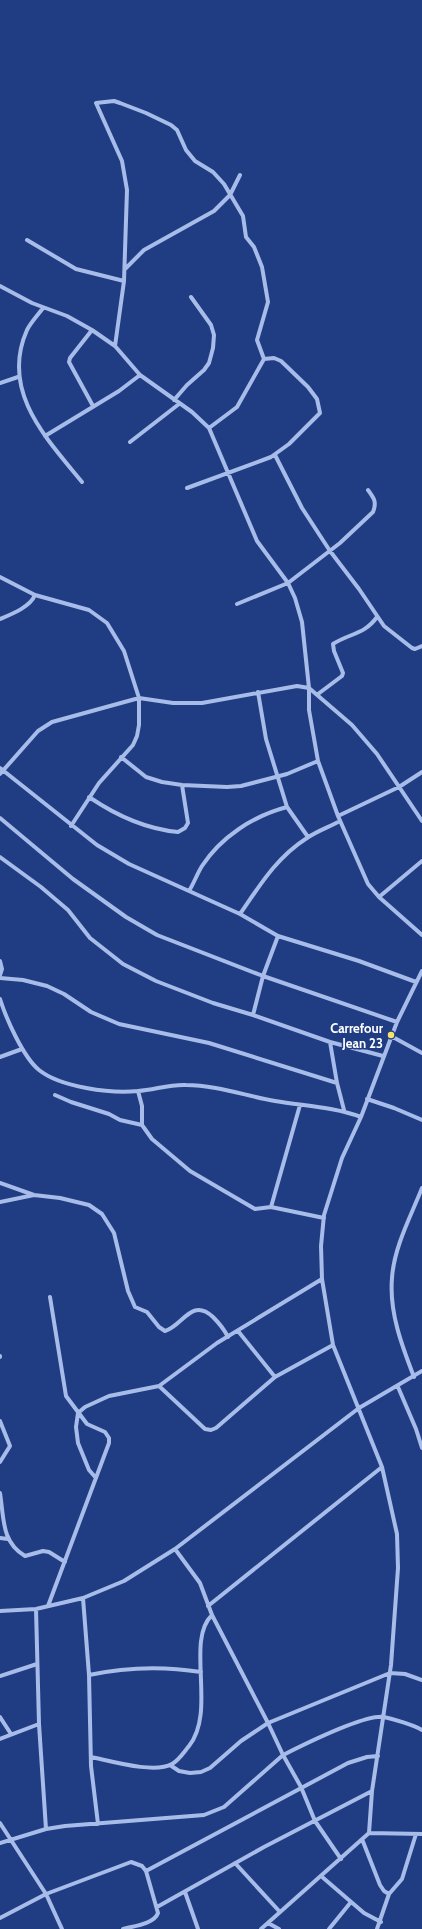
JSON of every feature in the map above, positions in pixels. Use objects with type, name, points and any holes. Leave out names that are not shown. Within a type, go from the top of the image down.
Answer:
[{"type":"street","points":[[115,346],[125,269],[126,176],[122,161],[96,103],[114,101],[146,112],[171,125],[177,130],[188,153],[195,161],[217,175],[230,195],[243,216],[246,237],[256,252],[262,267],[268,302],[257,340],[264,359],[237,407],[209,428]]},
{"type":"street","points":[[125,269],[144,250],[205,217],[217,208],[230,195],[240,175]]},
{"type":"street","points":[[27,240],[76,269],[124,281]]},
{"type":"street","points":[[1,288],[43,308],[67,316],[92,330],[115,346],[140,375],[209,428],[230,473],[247,520],[258,541],[288,583],[295,598],[302,622],[309,688],[309,710],[318,761],[339,819],[368,884],[379,897],[422,935]]},
{"type":"street","points":[[174,400],[187,385],[204,370],[209,363],[213,348],[214,335],[211,325],[192,297]]},
{"type":"street","points":[[43,308],[28,330],[21,352],[18,377],[31,413],[45,436],[82,482]]},
{"type":"street","points":[[92,330],[70,358],[69,362],[93,406]]},
{"type":"street","points":[[187,488],[257,464],[275,455],[303,431],[320,412],[316,399],[308,387],[281,361],[274,358],[264,359]]},
{"type":"street","points":[[45,436],[119,391],[140,375]]},
{"type":"street","points":[[0,383],[18,377]]},
{"type":"street","points":[[130,442],[179,404]]},
{"type":"street","points":[[275,455],[302,508],[330,551],[359,589],[377,617],[387,629],[406,644],[415,649],[422,646]]},
{"type":"street","points":[[237,604],[288,583],[330,551],[373,512],[376,506],[375,501],[368,490]]},
{"type":"street","points":[[0,577],[35,595],[88,610],[107,623],[124,651],[139,698],[140,718],[137,736],[133,745],[121,757],[89,797],[71,826]]},
{"type":"street","points":[[0,619],[10,615],[32,601],[35,595]]},
{"type":"street","points":[[318,694],[342,676],[343,673],[333,644],[360,633],[377,617]]},
{"type":"street","points":[[0,774],[2,769],[38,731],[52,722],[139,698],[173,703],[202,703],[297,686],[309,688],[318,694],[352,725],[377,754],[422,821]]},
{"type":"street","points":[[258,692],[266,739],[287,807],[308,837]]},
{"type":"street","points":[[121,757],[146,776],[162,782],[182,785],[241,786],[278,776],[318,761]]},
{"type":"street","points":[[2,769],[97,846],[128,864],[240,914],[278,936],[359,961],[416,982]]},
{"type":"street","points":[[240,914],[272,868],[286,854],[308,837],[399,787],[422,772]]},
{"type":"street","points":[[89,797],[110,812],[136,823],[162,831],[178,832],[185,828],[188,823],[182,785]]},
{"type":"street","points":[[189,891],[206,861],[233,833],[258,818],[287,807]]},
{"type":"street","points":[[0,818],[74,879],[126,917],[158,935],[263,976],[397,1022]]},
{"type":"street","points":[[0,857],[42,887],[68,910],[90,938],[123,964],[156,981],[206,1001],[253,1015],[330,1042],[383,1056]]},
{"type":"street","points":[[379,897],[422,862]]},
{"type":"street","points":[[253,1015],[263,976],[278,936]]},
{"type":"street","points":[[0,961],[2,969],[0,976],[47,986],[64,994],[91,1012],[119,1024],[209,1043],[337,1083]]},
{"type":"street","points":[[369,1833],[372,1790],[390,1673],[398,1568],[397,1540],[382,1467],[333,1345],[322,1279],[321,1246],[324,1218],[342,1158],[361,1117],[397,1022],[422,972]]},
{"type":"street","points":[[0,999],[22,1049],[39,1070],[58,1080],[104,1090],[138,1091],[186,1084],[244,1093],[300,1105],[344,1110],[361,1117]]},
{"type":"street","points":[[391,1036],[422,1053]]},
{"type":"street","points":[[330,1042],[337,1083],[344,1110]]},
{"type":"street","points":[[0,1057],[22,1049]]},
{"type":"street","points":[[138,1091],[142,1106],[142,1124],[152,1140],[190,1172],[255,1209],[271,1207],[324,1218]]},
{"type":"street","points":[[56,1095],[71,1102],[109,1114],[120,1120],[142,1124]]},
{"type":"street","points":[[367,1099],[394,1108],[422,1120]]},
{"type":"street","points":[[271,1207],[300,1105]]},
{"type":"street","points":[[0,1183],[34,1195],[60,1198],[89,1205],[102,1214],[114,1233],[122,1270],[132,1305],[147,1312],[162,1330],[169,1330],[190,1313],[200,1310],[208,1313],[220,1324],[228,1337]]},
{"type":"street","points":[[414,1376],[399,1337],[393,1306],[392,1278],[397,1251],[422,1188]]},
{"type":"street","points":[[0,1202],[34,1195]]},
{"type":"street","points":[[96,1478],[89,1470],[78,1443],[76,1427],[78,1413],[85,1407],[109,1396],[159,1386],[228,1337],[322,1279]]},
{"type":"street","points":[[48,1606],[109,1443],[109,1438],[105,1432],[88,1424],[66,1396],[50,1297]]},
{"type":"street","points":[[238,1331],[275,1377]]},
{"type":"street","points":[[159,1386],[205,1429],[211,1430],[216,1428],[275,1377],[333,1345]]},
{"type":"street","points":[[0,1611],[36,1609],[83,1598],[124,1581],[175,1549],[359,1408],[422,1371]]},
{"type":"street","points":[[398,1386],[422,1446]]},
{"type":"street","points":[[0,1421],[10,1446],[0,1462]]},
{"type":"street","points":[[208,1606],[382,1467]]},
{"type":"street","points":[[0,1493],[4,1526],[8,1539],[17,1552],[25,1556],[42,1551],[49,1552],[65,1562]]},
{"type":"street","points":[[0,1538],[8,1539]]},
{"type":"street","points":[[175,1549],[200,1583],[212,1615],[283,1755],[301,1787],[316,1821],[341,1858]]},
{"type":"street","points":[[83,1598],[89,1675],[91,1757],[98,1824]]},
{"type":"street","points":[[36,1609],[39,1724],[46,1829]]},
{"type":"street","points":[[170,1765],[184,1752],[197,1733],[202,1706],[202,1635],[208,1619],[212,1615]]},
{"type":"street","points":[[0,1676],[37,1664]]},
{"type":"street","points":[[89,1675],[118,1670],[159,1668],[201,1672]]},
{"type":"street","points":[[91,1757],[140,1767],[170,1765],[179,1771],[190,1773],[201,1772],[210,1768],[241,1741],[268,1723],[390,1673],[405,1674],[422,1680]]},
{"type":"street","points":[[0,1717],[10,1734]]},
{"type":"street","points":[[0,1843],[46,1829],[204,1815],[224,1807],[283,1755],[311,1741],[357,1723],[383,1717],[422,1730]]},
{"type":"street","points":[[0,1739],[39,1724]]},
{"type":"street","points":[[146,1871],[348,1763],[367,1757],[378,1756]]},
{"type":"street","points":[[157,1907],[235,1863],[372,1790]]},
{"type":"street","points":[[0,1823],[46,1894],[62,1929]]},
{"type":"street","points":[[261,1929],[369,1833],[422,1834]]},
{"type":"street","points":[[377,1929],[381,1922],[389,1894],[394,1887],[400,1883],[416,1834]]},
{"type":"street","points":[[362,1839],[380,1885],[384,1891],[389,1894]]},
{"type":"street","points":[[0,1918],[46,1894],[131,1862],[136,1862],[146,1871],[158,1913],[157,1917],[152,1921],[123,1929]]},
{"type":"street","points":[[235,1863],[280,1912]]},
{"type":"street","points":[[321,1876],[364,1913],[381,1922]]},
{"type":"street","points":[[185,1892],[198,1929]]},
{"type":"street","points":[[329,1929],[351,1902]]},
{"type":"street","points":[[268,1923],[279,1929]]},
{"type":"place","name":"Carrefour Jean 23","points":[[391,1035]]}]
